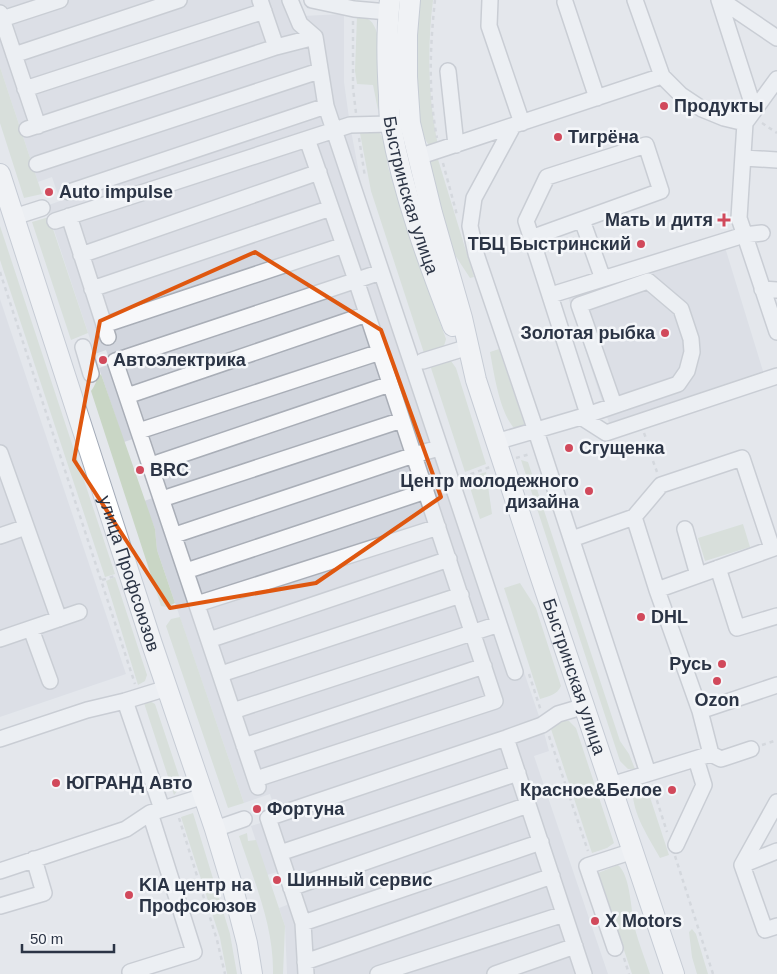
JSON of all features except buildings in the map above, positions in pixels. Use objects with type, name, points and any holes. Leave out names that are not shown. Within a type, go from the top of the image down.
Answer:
[{"type":"main road","name":"Быстринская улица","points":[[410,0],[407,35],[410,123],[462,318],[476,380],[674,974]]},
{"type":"main road","name":"Быстринская улица","points":[[389,6],[387,74],[390,124],[403,177],[429,263],[476,380]]},
{"type":"main road","name":"улица Профсоюзов","points":[[0,174],[167,688],[215,829],[247,943],[252,974]]},
{"type":"lane","points":[[60,0],[1,16],[25,89],[32,127],[276,47],[315,37]]},
{"type":"lane","points":[[14,55],[179,0]]},
{"type":"lane","points":[[290,0],[300,24],[315,37],[326,106],[499,624],[521,669]]},
{"type":"lane","points":[[312,0],[354,9],[389,6]]},
{"type":"lane","points":[[490,0],[489,26],[517,125],[474,198],[470,226],[476,254],[648,773]]},
{"type":"lane","points":[[635,0],[662,76],[681,96],[702,109],[724,118],[750,116],[777,79]]},
{"type":"lane","points":[[720,0],[777,38]]},
{"type":"lane","points":[[720,0],[750,116],[739,218],[744,235],[769,290],[776,328]]},
{"type":"lane","points":[[565,2],[597,98]]},
{"type":"lane","points":[[25,89],[262,6],[276,47]]},
{"type":"lane","points":[[37,164],[319,71]]},
{"type":"lane","points":[[448,71],[456,145]]},
{"type":"lane","points":[[418,158],[662,76]]},
{"type":"lane","points":[[69,192],[326,106]]},
{"type":"lane","points":[[344,244],[106,331],[81,255],[62,218],[335,130],[350,126],[390,124]]},
{"type":"lane","points":[[307,139],[344,244],[356,280],[367,314],[380,352],[390,384],[473,631],[495,701],[257,783],[115,361],[356,280],[381,272]]},
{"type":"lane","points":[[531,238],[661,190],[646,145],[547,177],[526,221],[531,238],[551,295],[584,415],[606,432],[777,376]]},
{"type":"lane","points":[[744,158],[777,160]]},
{"type":"lane","points":[[81,255],[319,172]]},
{"type":"lane","points":[[14,217],[42,208]]},
{"type":"lane","points":[[92,289],[331,208]]},
{"type":"lane","points":[[582,220],[602,279]]},
{"type":"lane","points":[[551,295],[744,235],[762,233]]},
{"type":"lane","points":[[496,442],[536,431],[678,384],[687,371],[692,352],[691,339],[681,309],[648,281],[579,305],[614,405]]},
{"type":"lane","points":[[127,396],[367,314]]},
{"type":"lane","points":[[64,372],[90,369],[83,347]]},
{"type":"lane","points":[[424,361],[462,349]]},
{"type":"lane","points":[[139,431],[380,352]]},
{"type":"lane","points":[[151,465],[390,384]]},
{"type":"lane","points":[[162,499],[402,420]]},
{"type":"lane","points":[[175,535],[439,448]]},
{"type":"lane","points":[[0,453],[59,619]]},
{"type":"lane","points":[[572,539],[634,517],[661,485],[742,458],[775,547],[657,590]]},
{"type":"lane","points":[[186,570],[426,491]]},
{"type":"lane","points":[[634,517],[657,590],[700,711],[704,756],[704,785],[672,843]]},
{"type":"lane","points":[[0,536],[26,527]]},
{"type":"lane","points":[[198,604],[438,527]]},
{"type":"lane","points":[[685,529],[698,575]]},
{"type":"lane","points":[[209,640],[449,559]]},
{"type":"lane","points":[[718,568],[738,628],[777,616]]},
{"type":"lane","points":[[221,674],[461,595]]},
{"type":"lane","points":[[0,639],[79,612]]},
{"type":"lane","points":[[232,710],[499,624]]},
{"type":"lane","points":[[31,628],[50,681]]},
{"type":"lane","points":[[244,746],[484,666]]},
{"type":"lane","points":[[700,711],[777,685]]},
{"type":"lane","points":[[0,739],[87,710],[167,688]]},
{"type":"lane","points":[[130,972],[194,952],[162,809],[132,699]]},
{"type":"lane","points":[[552,876],[305,968],[303,923],[268,818],[506,738],[545,723],[558,714],[584,706]]},
{"type":"lane","points":[[506,738],[584,974]]},
{"type":"lane","points":[[610,784],[704,756],[721,759],[752,749]]},
{"type":"lane","points":[[280,853],[518,773]]},
{"type":"lane","points":[[0,871],[126,829],[162,809],[204,796]]},
{"type":"lane","points":[[777,802],[742,865],[765,930],[777,926]]},
{"type":"lane","points":[[291,888],[528,805]]},
{"type":"lane","points":[[215,829],[244,819]]},
{"type":"lane","points":[[303,923],[541,842]]},
{"type":"lane","points":[[619,952],[587,866],[633,851]]},
{"type":"lane","points":[[742,865],[777,851]]},
{"type":"lane","points":[[0,906],[44,893],[34,859]]},
{"type":"lane","points":[[378,974],[564,914]]},
{"type":"lane","points":[[495,974],[575,946]]},
{"type":"path","points":[[354,9],[353,88],[366,184]]},
{"type":"path","points":[[750,116],[777,133]]},
{"type":"path","points":[[0,272],[102,580],[132,699]]},
{"type":"path","points":[[102,580],[116,576]]},
{"type":"path","points":[[521,669],[545,723],[592,865]]},
{"type":"path","points":[[648,773],[713,974]]},
{"type":"path","points":[[162,809],[217,940],[225,974]]},
{"type":"path","points":[[619,952],[629,974]]},
{"type":"highlighted area","points":[[255,252],[381,330],[441,497],[316,583],[170,608],[74,460],[100,321]]},
{"type":"shaded area","points":[[0,0],[297,0],[302,16],[344,14],[344,82],[364,200],[542,725],[549,751],[534,756],[608,974],[287,974],[285,926],[279,908],[292,903],[281,871],[267,875],[251,826],[264,822],[261,811],[274,807],[270,794],[244,803],[157,550],[155,529],[144,501],[156,497],[136,438],[124,442],[99,368],[111,364],[106,350],[95,354],[46,206],[60,201],[52,177],[38,182],[0,67]]},
{"type":"shaded area","name":"Золотая рыбка","points":[[724,244],[763,371],[609,423],[567,294]]},
{"type":"shaded area","points":[[0,299],[126,674],[0,717]]},
{"type":"green space","points":[[419,0],[433,0],[430,37],[430,91],[438,145],[428,144],[419,116],[416,75]]},
{"type":"green space","points":[[357,16],[370,20],[377,33],[380,106],[378,110],[373,85],[357,84],[355,71]]},
{"type":"green space","points":[[0,67],[42,194],[24,198],[0,123]]},
{"type":"green space","points":[[359,128],[374,128],[384,140],[388,167],[414,250],[446,339],[444,346],[436,350],[424,353],[371,191]]},
{"type":"green space","points":[[437,156],[474,277],[470,278],[453,252],[430,174],[429,163],[433,157]]},
{"type":"green space","points":[[49,217],[88,333],[71,340],[32,222]]},
{"type":"green space","points":[[0,226],[115,574],[105,577],[0,260]]},
{"type":"green space","points":[[499,349],[526,429],[515,429],[505,414],[490,352]]},
{"type":"green space","points":[[446,360],[451,361],[456,368],[486,464],[465,472],[430,365]]},
{"type":"green space","points":[[101,374],[155,529],[157,550],[175,603],[167,607],[161,606],[91,391]]},
{"type":"green space","points":[[521,460],[528,462],[620,741],[629,754],[635,769],[628,769],[620,761]]},
{"type":"green space","points":[[486,472],[492,514],[480,519],[467,478]]},
{"type":"green space","points":[[743,524],[750,547],[705,561],[698,538]]},
{"type":"green space","points":[[115,577],[147,675],[145,681],[138,685],[106,581]]},
{"type":"green space","points":[[520,583],[536,608],[561,686],[555,693],[540,699],[504,588]]},
{"type":"green space","points":[[180,617],[244,803],[228,808],[166,626],[171,619]]},
{"type":"green space","points":[[150,701],[155,704],[182,785],[174,795],[144,703]]},
{"type":"green space","points":[[562,721],[569,721],[576,728],[614,843],[607,848],[592,853],[550,726]]},
{"type":"green space","points":[[644,779],[669,855],[660,858],[645,832],[634,804],[633,785]]},
{"type":"green space","points":[[193,813],[230,934],[237,974],[227,974],[220,938],[181,817]]},
{"type":"green space","points":[[247,833],[248,841],[256,840],[285,926],[283,974],[273,974],[267,921],[239,836]]},
{"type":"green space","points":[[618,865],[626,877],[635,929],[650,974],[632,974],[598,873]]},
{"type":"green space","points":[[692,929],[696,934],[708,974],[697,974],[692,957],[689,932]]},
{"type":"place","name":"Продукты","points":[[664,106]]},
{"type":"place","name":"Тигрёна","points":[[558,137]]},
{"type":"place","name":"Auto impulse","points":[[49,192]]},
{"type":"place","name":"Мать и дитя","points":[[724,220]]},
{"type":"place","name":"ТБЦ Быстринский","points":[[641,244]]},
{"type":"place","name":"Золотая рыбка","points":[[665,333]]},
{"type":"place","name":"Автоэлектрика","points":[[103,360]]},
{"type":"place","name":"Сгущенка","points":[[569,448]]},
{"type":"place","name":"BRC","points":[[140,470]]},
{"type":"place","name":"Центр молодежного дизайна","points":[[589,491]]},
{"type":"place","name":"DHL","points":[[641,617]]},
{"type":"place","name":"Русь","points":[[722,664]]},
{"type":"place","name":"Ozon","points":[[717,681]]},
{"type":"place","name":"ЮГРАНД Авто","points":[[56,783]]},
{"type":"place","name":"Красное&Белое","points":[[672,790]]},
{"type":"place","name":"Фортуна","points":[[257,809]]},
{"type":"place","name":"Шинный сервис","points":[[277,880]]},
{"type":"place","name":"KIA центр на Профсоюзов","points":[[129,895]]},
{"type":"place","name":"X Motors","points":[[595,921]]}]
